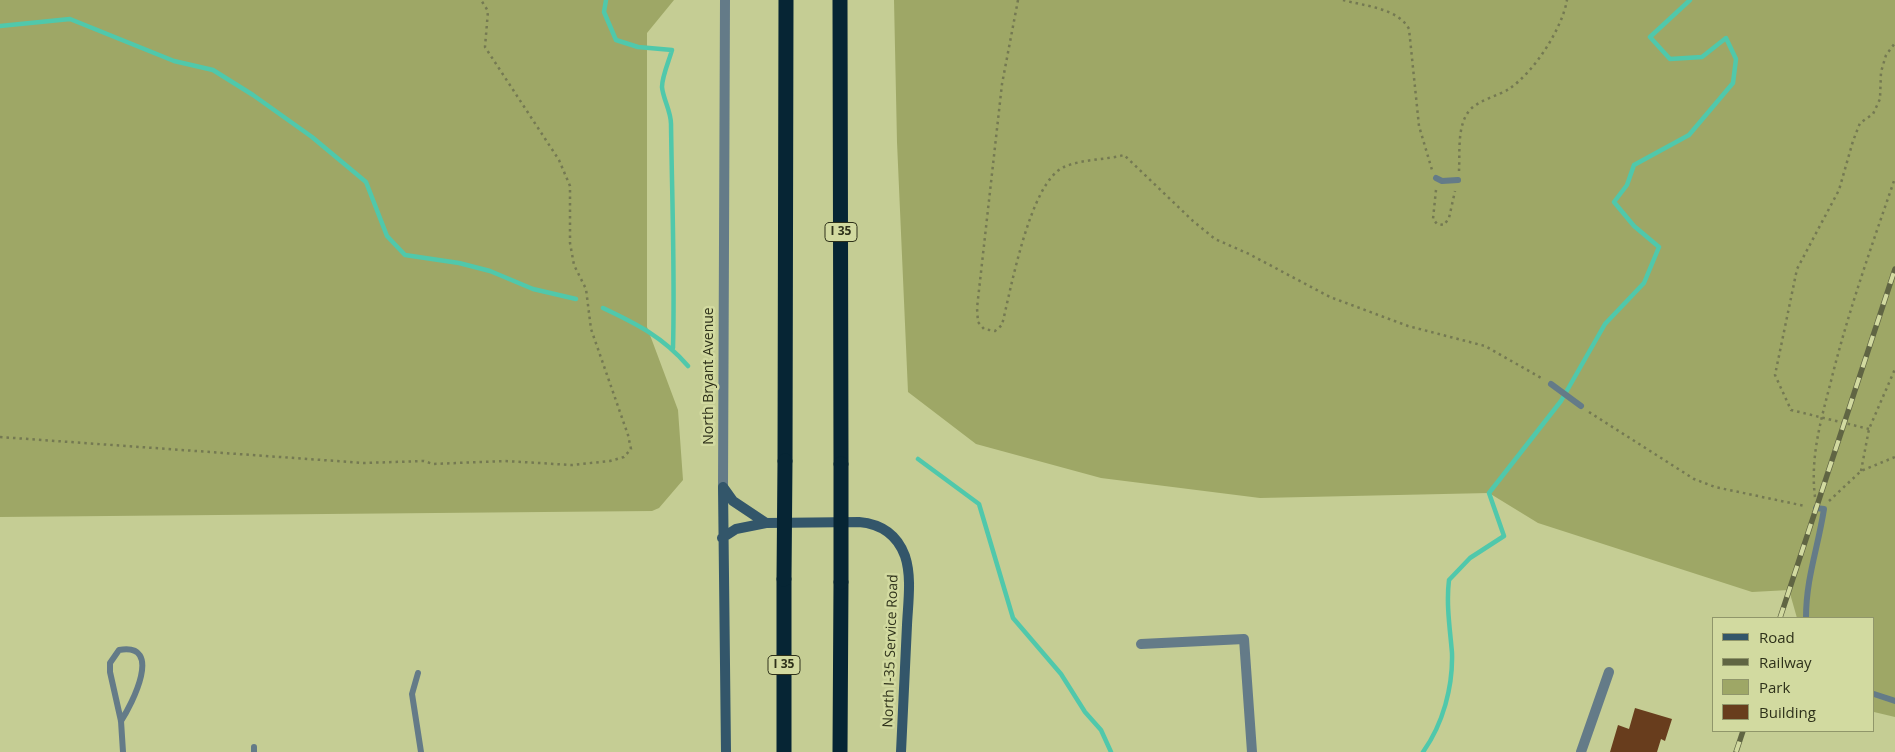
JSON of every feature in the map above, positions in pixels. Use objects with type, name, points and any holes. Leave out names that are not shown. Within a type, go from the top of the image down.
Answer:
[{"type":"highway","name":"I 35","points":[[784,752],[786,0]]},
{"type":"highway","name":"I 35","points":[[840,0],[840,752]]},
{"type":"main road","points":[[723,487],[733,501],[766,523]]},
{"type":"main road","name":"North Bryant Avenue","points":[[723,487],[722,538],[726,752]]},
{"type":"main road","name":"North I-35 Service Road","points":[[722,538],[736,529],[766,523],[873,523],[885,528],[899,544],[908,566],[909,584],[901,752]]},
{"type":"street","name":"North Bryant Avenue","points":[[723,487],[725,0]]},
{"type":"street","points":[[1141,644],[1244,639],[1252,752]]},
{"type":"street","points":[[1580,752],[1609,672]]},
{"type":"lane","points":[[1436,178],[1442,181],[1458,180]]},
{"type":"lane","points":[[1551,384],[1581,406]]},
{"type":"lane","points":[[1806,617],[1806,592],[1820,536],[1824,509],[1816,508]]},
{"type":"lane","points":[[121,721],[130,707],[143,667],[141,657],[135,651],[126,649],[119,650],[110,664],[110,672],[121,721],[123,752]]},
{"type":"lane","points":[[418,673],[412,694],[421,752]]},
{"type":"lane","points":[[1875,694],[1895,701]]},
{"type":"path","points":[[0,437],[364,463],[424,461],[433,464],[505,461],[572,465],[610,461],[624,457],[631,449],[628,435],[591,329],[589,297],[574,265],[570,243],[570,186],[559,160],[485,47],[488,11],[481,0]]},
{"type":"path","points":[[1018,0],[1002,84],[977,308],[978,322],[984,329],[995,332],[1002,324],[1030,216],[1049,177],[1064,167],[1124,155],[1193,221],[1215,239],[1250,254],[1330,297],[1408,326],[1484,346],[1551,384]]},
{"type":"path","points":[[1343,0],[1392,13],[1406,22],[1410,29],[1419,126],[1436,178],[1433,219],[1437,224],[1444,225],[1449,218],[1458,180],[1462,126],[1470,110],[1508,90],[1524,77],[1542,54],[1562,16],[1567,0]]},
{"type":"path","points":[[1869,429],[1792,410],[1775,375],[1797,269],[1839,190],[1860,123],[1873,114],[1880,98],[1881,72],[1886,55],[1895,43]]},
{"type":"path","points":[[1581,406],[1694,479],[1715,487],[1816,508],[1812,472],[1822,418],[1853,300],[1895,178]]},
{"type":"path","points":[[1861,471],[1869,429],[1895,369]]},
{"type":"path","points":[[1824,509],[1833,495],[1861,471],[1895,456]]},
{"type":"green space","points":[[0,0],[674,0],[647,33],[647,327],[678,410],[683,480],[659,508],[652,511],[0,517]]},
{"type":"green space","points":[[894,0],[1895,0],[1895,717],[1875,712],[1875,617],[1797,617],[1789,590],[1752,592],[1538,523],[1489,493],[1260,498],[1101,478],[976,444],[908,392],[897,142]]},
{"type":"building","points":[[1635,708],[1672,719],[1665,741],[1661,739],[1657,752],[1610,752],[1618,725],[1629,729]]},
{"type":"waterway","points":[[606,0],[604,12],[616,40],[638,47],[672,50],[664,73],[662,87],[671,124],[674,264],[673,348]]},
{"type":"waterway","points":[[1423,752],[1441,717],[1451,679],[1452,653],[1448,607],[1449,580],[1470,558],[1504,536],[1489,493],[1561,401],[1605,324],[1644,283],[1659,247],[1634,226],[1614,202],[1627,185],[1634,165],[1689,135],[1733,83],[1736,59],[1726,38],[1702,57],[1670,59],[1650,37],[1690,0]]},
{"type":"waterway","points":[[0,26],[70,19],[174,61],[213,70],[253,95],[312,137],[366,182],[387,236],[405,255],[459,263],[490,271],[533,289],[576,299]]},
{"type":"waterway","points":[[603,308],[649,332],[669,347],[688,366]]},
{"type":"waterway","points":[[918,459],[979,504],[1013,618],[1061,674],[1085,712],[1101,730],[1111,752]]},
{"type":"railway","points":[[1780,617],[1895,269]]},
{"type":"railway","points":[[1736,752],[1743,732]]}]
